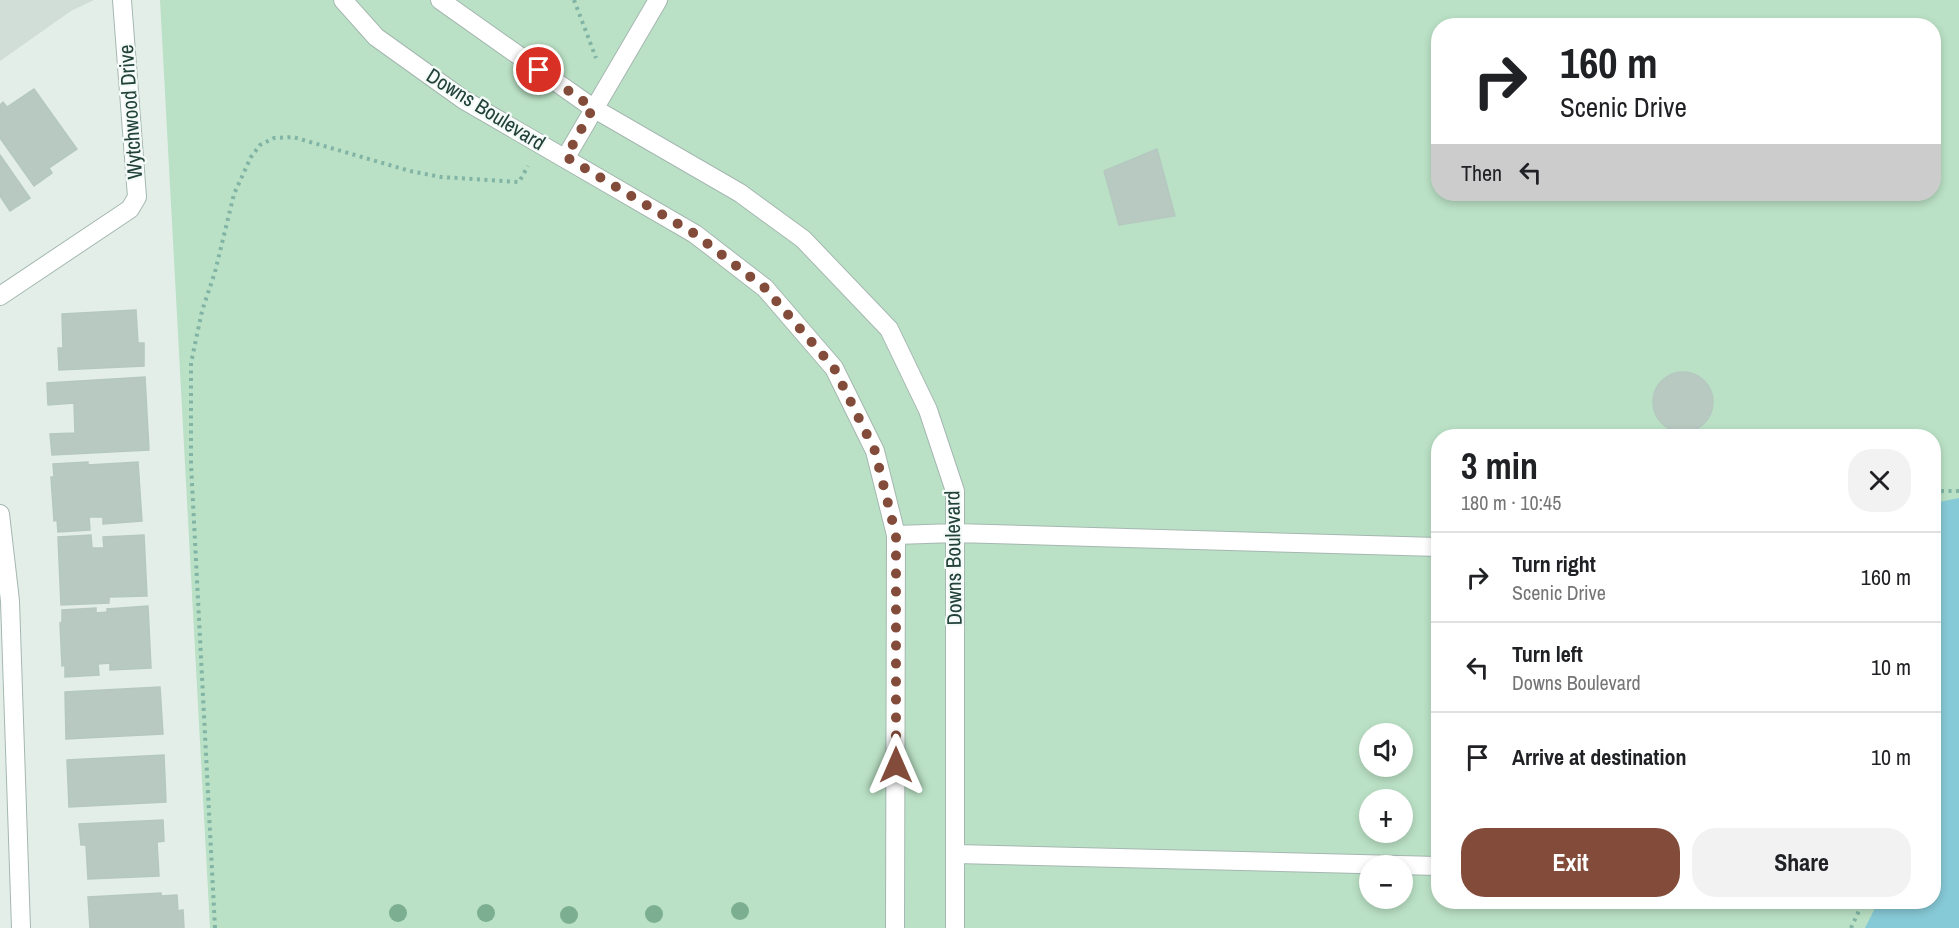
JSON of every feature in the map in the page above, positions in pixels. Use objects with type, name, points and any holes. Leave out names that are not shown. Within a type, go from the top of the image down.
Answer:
[{"type":"street","name":"Wytchwood Drive","points":[[0,296],[130,209],[137,198],[122,0]]},
{"type":"street","name":"Downs Boulevard","points":[[343,0],[376,38],[464,100],[566,157],[695,234],[765,288],[834,368],[875,451],[896,536],[895,928]]},
{"type":"street","name":"Downs Boulevard","points":[[440,0],[593,108],[740,193],[803,239],[889,329],[928,410],[955,491],[956,928]]},
{"type":"street","points":[[566,157],[658,0]]},
{"type":"street","points":[[0,514],[21,928]]},
{"type":"street","points":[[896,536],[955,533],[1431,547]]},
{"type":"street","points":[[956,854],[1431,866]]},
{"type":"path","points":[[572,94],[596,57],[574,0]]},
{"type":"path","points":[[215,928],[191,464],[191,363],[202,311],[215,272],[234,194],[251,157],[260,146],[274,138],[293,137],[378,162],[441,177],[519,182],[541,143]]},
{"type":"path","points":[[1941,491],[1959,491]]},
{"type":"path","points":[[1851,928],[1860,909]]},
{"type":"shaded area","points":[[0,0],[94,0],[71,11],[0,61]]},
{"type":"green space","points":[[160,0],[1959,0],[1959,928],[210,928]]},
{"type":"water","points":[[1959,498],[1959,928],[1865,928],[1874,909],[1941,909],[1941,502]]},
{"type":"building","points":[[34,89],[77,149],[49,168],[52,173],[34,186],[0,138],[0,105],[3,102],[7,107]]},
{"type":"building","points":[[1157,149],[1175,216],[1119,225],[1104,171]]},
{"type":"building","points":[[0,155],[30,198],[10,211],[0,196]]},
{"type":"building","points":[[136,310],[138,343],[144,343],[144,366],[59,370],[58,348],[63,348],[62,314]]},
{"type":"building","points":[[1683,372],[1704,381],[1712,396],[1712,408],[1708,418],[1694,429],[1667,427],[1658,418],[1653,402],[1662,381]]},
{"type":"building","points":[[145,377],[149,450],[52,455],[50,434],[75,433],[74,403],[48,405],[47,383]]},
{"type":"building","points":[[88,462],[88,465],[138,462],[142,521],[103,524],[103,517],[89,517],[90,530],[58,532],[57,520],[54,521],[51,477],[54,477],[53,464]]},
{"type":"building","points":[[91,535],[92,548],[104,548],[103,537],[144,535],[147,596],[109,597],[109,603],[61,605],[58,537]]},
{"type":"building","points":[[148,606],[151,668],[110,670],[110,663],[98,664],[99,675],[65,677],[65,665],[62,666],[60,623],[62,622],[62,610],[96,608],[96,613],[107,612],[107,609]]},
{"type":"building","points":[[160,687],[163,734],[66,739],[65,692]]},
{"type":"building","points":[[164,755],[166,802],[69,807],[67,760]]},
{"type":"building","points":[[163,820],[164,841],[157,842],[159,876],[88,879],[86,845],[81,845],[79,824]]},
{"type":"building","points":[[161,893],[161,896],[177,895],[178,911],[183,910],[184,928],[90,928],[88,897]]},
{"type":"route","points":[[539,70],[593,108],[566,157],[695,234],[765,288],[834,368],[875,451],[896,536],[896,765]]}]
